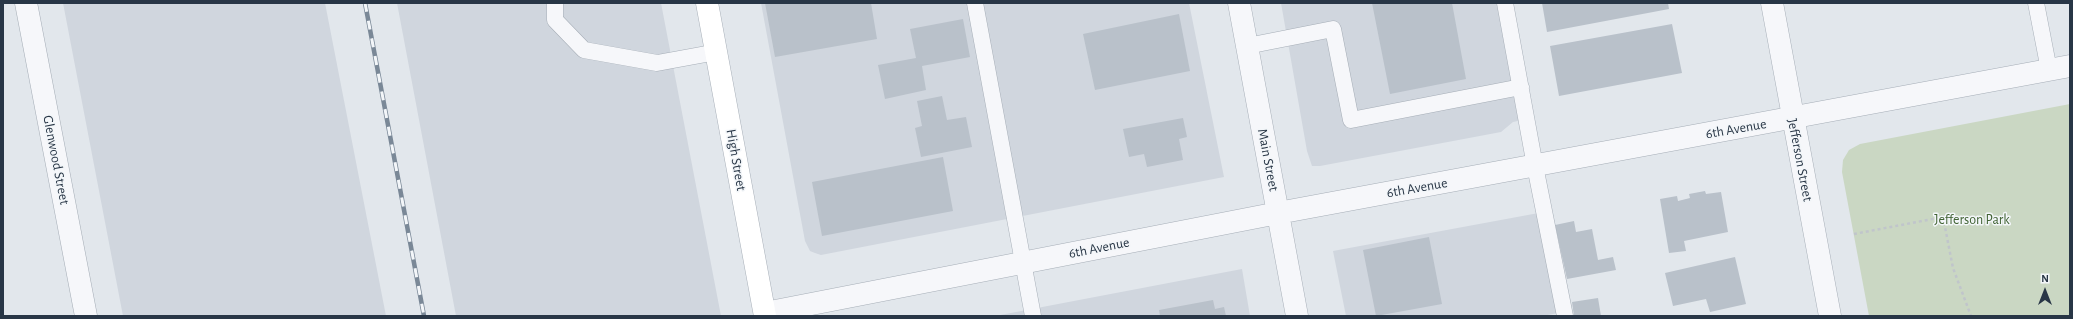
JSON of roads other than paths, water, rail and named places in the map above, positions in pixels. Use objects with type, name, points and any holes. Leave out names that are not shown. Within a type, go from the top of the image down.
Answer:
[{"type":"main road","name":"High Street","points":[[707,3],[765,315]]},
{"type":"street","name":"Glenwood Street","points":[[26,3],[86,316]]},
{"type":"street","name":"Main Street","points":[[1239,3],[1298,316]]},
{"type":"street","name":"Jefferson Street","points":[[1772,3],[1830,316]]},
{"type":"street","name":"6th Avenue","points":[[765,315],[1278,214],[2070,66]]},
{"type":"lane","points":[[555,3],[555,20],[584,50],[657,63],[717,52]]},
{"type":"lane","points":[[975,3],[1033,316]]},
{"type":"lane","points":[[1505,3],[1535,166],[1565,316]]},
{"type":"lane","points":[[2036,3],[2049,70]]},
{"type":"lane","points":[[1247,46],[1332,29],[1351,120],[1521,87]]},
{"type":"railway","points":[[365,3],[424,316]]},
{"type":"park label","name":"Jefferson Park","points":[[1972,220]]}]
